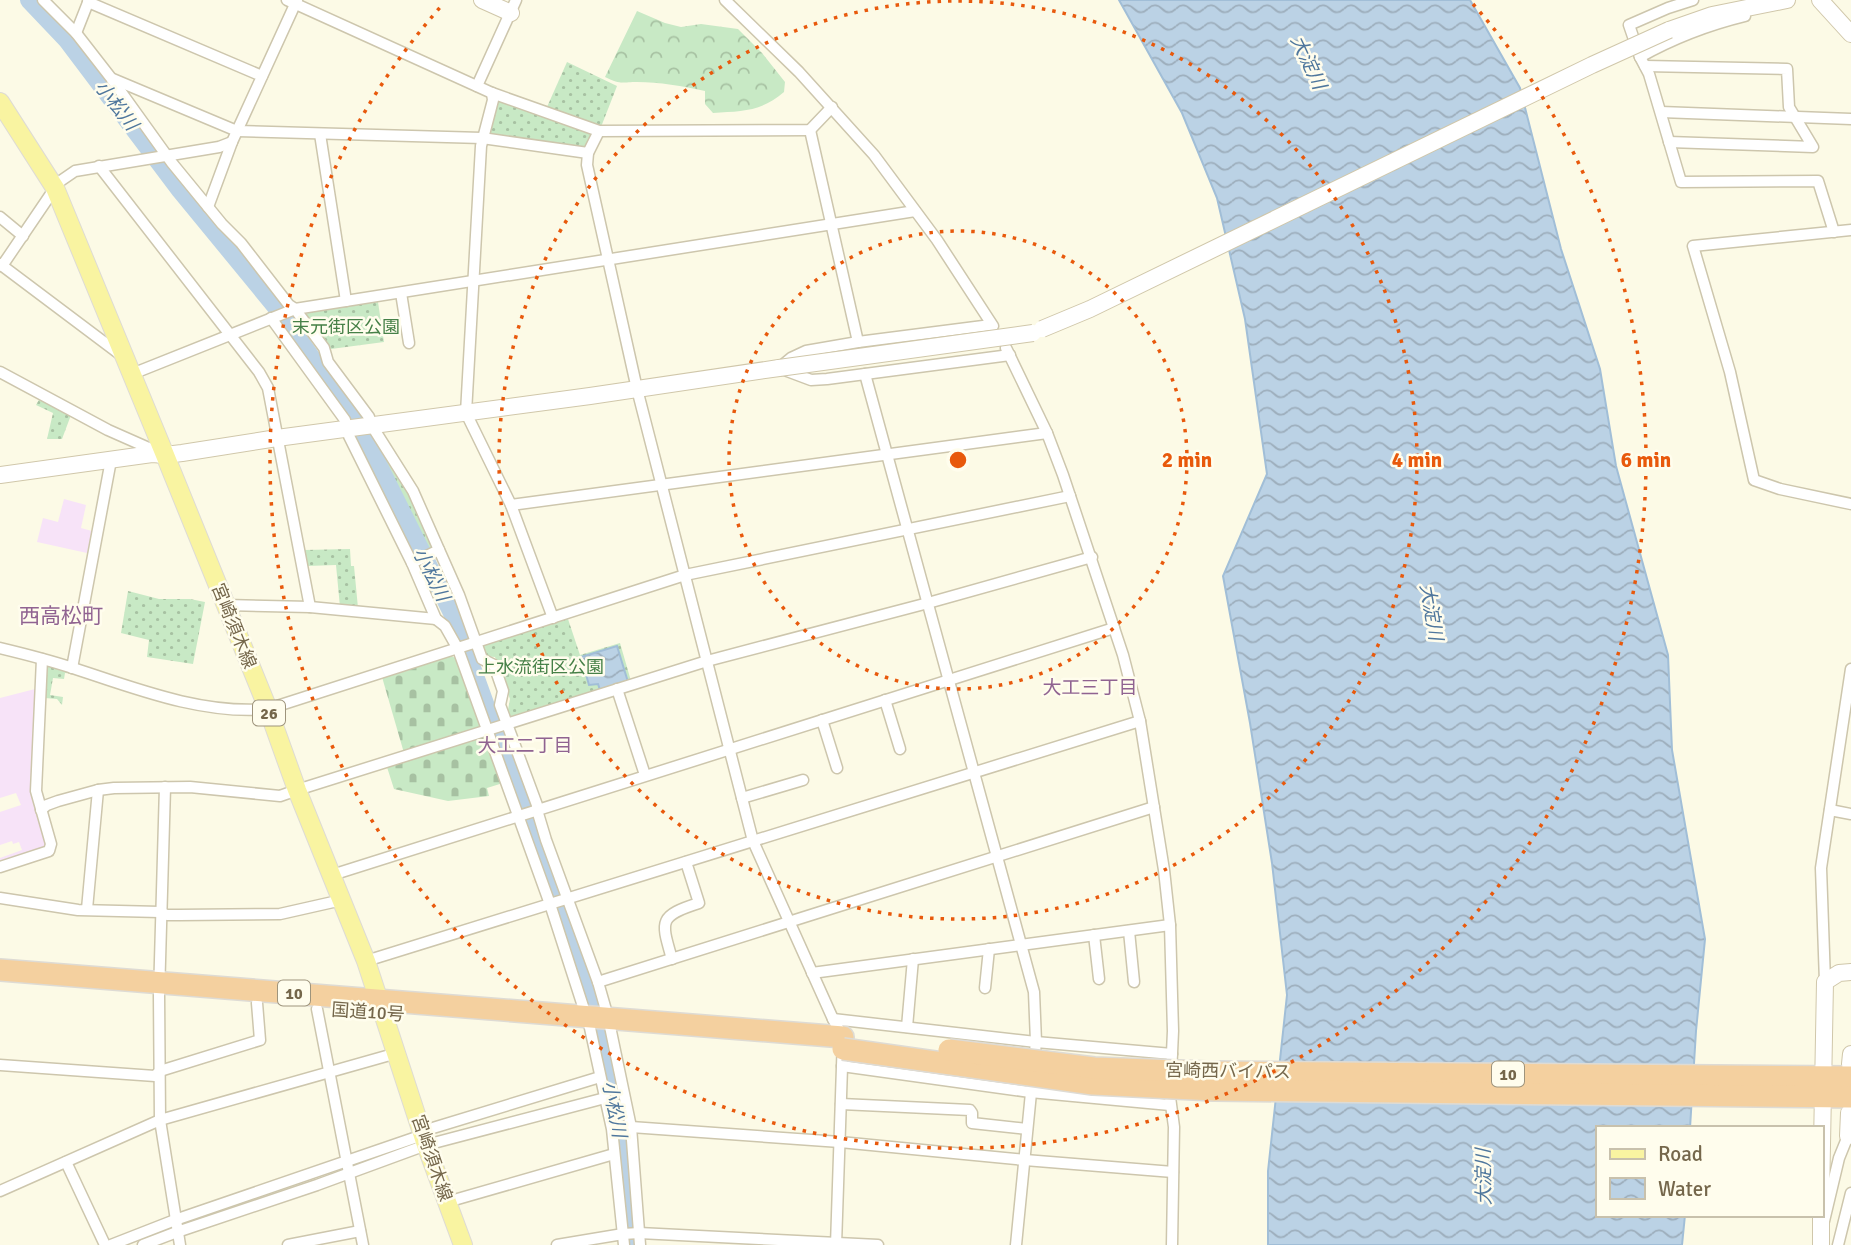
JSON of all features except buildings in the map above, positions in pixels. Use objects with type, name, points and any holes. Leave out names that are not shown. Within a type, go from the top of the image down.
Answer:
[{"type":"highway","name":"国道10号","points":[[0,970],[317,1009],[382,1006]]},
{"type":"highway","name":"国道10号","points":[[0,983],[159,989],[599,1022]]},
{"type":"highway","name":"宮崎西バイパス","points":[[599,1022],[840,1043],[1093,1084],[1204,1090],[1813,1087],[1850,1105]]},
{"type":"highway","name":"宮崎西バイパス","points":[[1813,1087],[1851,1065]]},
{"type":"main road","name":"宮崎須木線","points":[[0,102],[55,188],[226,605],[366,961],[424,1138],[463,1245]]},
{"type":"street","points":[[43,0],[76,33],[166,156],[295,309],[324,348],[328,362],[369,418],[413,491],[459,595],[482,659],[494,665],[503,691],[500,705],[598,982],[600,1077],[612,1129],[623,1239]]},
{"type":"street","points":[[477,86],[513,6],[482,0]]},
{"type":"street","points":[[725,0],[832,107],[874,155],[958,270],[992,326],[806,351],[779,368]]},
{"type":"street","points":[[1693,0],[1669,4],[1629,25],[1649,74],[1681,182],[1818,181],[1834,232]]},
{"type":"street","points":[[1643,61],[1669,41],[1714,24],[1765,11],[1788,0]]},
{"type":"street","points":[[0,475],[152,454],[165,455],[1033,332],[1115,296],[1669,30],[1712,15],[1788,0]]},
{"type":"street","points":[[1820,0],[1851,34]]},
{"type":"street","points":[[76,33],[88,1],[262,76]]},
{"type":"street","points":[[208,207],[232,142],[293,1],[492,93],[600,131],[810,130],[832,107]]},
{"type":"street","points":[[1643,61],[1787,69],[1789,107],[1813,147],[1669,142]]},
{"type":"street","points":[[111,78],[237,131],[481,138],[588,153]]},
{"type":"street","points":[[492,93],[493,100],[481,138],[466,413],[511,505],[553,618]]},
{"type":"street","points":[[1661,112],[1851,119]]},
{"type":"street","points":[[810,130],[858,342]]},
{"type":"street","points":[[600,131],[588,153],[587,165],[637,389],[729,750],[753,841],[840,1043],[841,1104],[836,1244]]},
{"type":"street","points":[[320,134],[346,301]]},
{"type":"street","points":[[124,357],[1,265],[59,182],[75,171],[219,147],[232,142]]},
{"type":"street","points":[[99,166],[260,372],[268,388],[310,607]]},
{"type":"street","points":[[132,374],[295,309],[915,211]]},
{"type":"street","points":[[0,217],[23,236]]},
{"type":"street","points":[[1851,230],[1693,246],[1730,372],[1754,480],[1780,489],[1851,504]]},
{"type":"street","points":[[401,293],[408,343]]},
{"type":"street","points":[[271,318],[345,420],[436,619],[445,626],[458,649],[550,904],[599,1022],[631,1127],[640,1239]]},
{"type":"street","points":[[779,368],[811,380],[1008,351],[1047,433],[1092,557],[1140,721],[1164,870],[1173,991],[1170,1105],[1174,1127],[1172,1245]]},
{"type":"street","points":[[0,372],[108,430],[165,455]]},
{"type":"street","points":[[865,373],[1034,992],[1036,1042],[1016,1245]]},
{"type":"street","points":[[511,505],[1047,433]]},
{"type":"street","points":[[72,668],[111,460]]},
{"type":"street","points":[[0,648],[184,702],[246,711],[268,709],[685,575],[1070,496]]},
{"type":"street","points":[[412,563],[439,550]]},
{"type":"street","points":[[41,810],[58,801],[98,790],[140,787],[190,787],[281,796],[707,661],[1092,557]]},
{"type":"street","points":[[226,605],[310,607],[436,619]]},
{"type":"street","points":[[332,875],[1114,628]]},
{"type":"street","points":[[0,867],[49,850],[50,838],[36,791],[42,659]]},
{"type":"street","points":[[1816,1126],[1813,1087],[1825,982],[1821,869],[1851,670]]},
{"type":"street","points":[[617,689],[645,775]]},
{"type":"street","points":[[886,700],[900,749]]},
{"type":"street","points":[[822,720],[837,768]]},
{"type":"street","points":[[366,961],[1140,721]]},
{"type":"street","points":[[742,798],[803,780]]},
{"type":"street","points":[[165,787],[160,912],[160,1121],[180,1245]]},
{"type":"street","points":[[87,909],[98,790]]},
{"type":"street","points":[[598,982],[1154,807]]},
{"type":"street","points":[[1830,810],[1851,814]]},
{"type":"street","points":[[673,959],[663,929],[665,923],[675,910],[699,903],[686,862]]},
{"type":"street","points":[[0,898],[78,910],[160,912],[167,915],[280,914],[342,900]]},
{"type":"street","points":[[812,973],[1170,925]]},
{"type":"street","points":[[1129,930],[1134,982]]},
{"type":"street","points":[[1094,935],[1099,979]]},
{"type":"street","points":[[985,988],[989,949]]},
{"type":"street","points":[[907,1027],[914,959]]},
{"type":"street","points":[[1825,982],[1839,973],[1851,972]]},
{"type":"street","points":[[0,1065],[155,1076],[160,1071],[260,1040],[257,1003]]},
{"type":"street","points":[[317,1009],[363,1245]]},
{"type":"street","points":[[840,1043],[907,1027],[1172,1054]]},
{"type":"street","points":[[840,1043],[1030,1092],[1170,1105]]},
{"type":"street","points":[[0,1191],[160,1121],[397,1053]]},
{"type":"street","points":[[111,1245],[349,1173],[424,1138],[600,1077]]},
{"type":"street","points":[[144,1245],[176,1226],[417,1137],[424,1138],[605,1098]]},
{"type":"street","points":[[841,1104],[970,1110],[972,1123],[1027,1129]]},
{"type":"street","points":[[1850,1105],[1848,1136],[1851,1156]]},
{"type":"street","points":[[631,1127],[840,1142],[1173,1172]]},
{"type":"street","points":[[1821,1241],[1839,1158],[1848,1136]]},
{"type":"street","points":[[447,1202],[614,1154]]},
{"type":"street","points":[[66,1162],[105,1245]]},
{"type":"street","points":[[1838,1245],[1851,1193]]},
{"type":"street","points":[[1821,1217],[1821,1241]]},
{"type":"street","points":[[288,1245],[360,1231]]},
{"type":"street","points":[[557,1245],[640,1239],[878,1245]]},
{"type":"shaded area","points":[[64,499],[86,505],[81,528],[92,531],[87,553],[37,542],[43,518],[58,522]]},
{"type":"shaded area","points":[[35,689],[33,789],[47,843],[44,847],[0,862],[0,858],[22,850],[19,842],[0,845],[0,812],[21,805],[16,793],[0,798],[0,698]]},
{"type":"green space","points":[[637,11],[681,27],[701,24],[738,29],[785,82],[784,92],[759,107],[713,113],[705,104],[705,91],[645,82],[618,82],[605,77]]},
{"type":"green space","points":[[567,62],[617,86],[601,127],[547,107]]},
{"type":"green space","points":[[497,100],[590,133],[592,135],[587,149],[492,136],[489,131]]},
{"type":"green space","name":"末元街区公園","points":[[378,302],[384,342],[331,349],[306,316],[308,312]]},
{"type":"green space","points":[[40,398],[71,415],[62,439],[47,439],[53,413],[36,405]]},
{"type":"green space","points":[[376,438],[412,491],[436,548],[412,560],[355,440]]},
{"type":"green space","points":[[350,549],[358,608],[340,607],[336,565],[307,566],[304,550]]},
{"type":"green space","points":[[128,591],[159,599],[205,602],[193,664],[147,657],[149,640],[121,633]]},
{"type":"green space","name":"上水流街区公園","points":[[568,619],[580,655],[620,643],[631,681],[510,718],[507,715],[510,699],[495,657],[483,656],[482,645]]},
{"type":"green space","points":[[451,656],[458,659],[481,725],[479,728],[404,753],[382,677]]},
{"type":"green space","points":[[46,663],[74,674],[65,673],[64,679],[53,678],[50,695],[63,697],[62,705],[57,699],[45,698]]},
{"type":"green space","points":[[486,736],[503,783],[487,788],[489,796],[448,801],[394,789],[386,764]]},
{"type":"water","name":"大淀川","points":[[1119,0],[1470,0],[1520,88],[1561,249],[1600,369],[1616,466],[1668,655],[1672,750],[1705,939],[1690,1126],[1596,1126],[1596,1217],[1685,1217],[1682,1245],[1268,1245],[1268,1171],[1287,995],[1272,863],[1223,576],[1267,474],[1245,319],[1217,198],[1182,113]]},
{"type":"water","points":[[617,646],[628,682],[600,690],[598,684],[589,685],[581,657]]},
{"type":"waterway","name":"小松川","points":[[29,0],[67,40],[180,190],[276,307],[344,404],[372,452],[453,615],[591,996],[622,1136],[632,1245]]},
{"type":"district","name":"西高松町","points":[[61,616]]},
{"type":"district","name":"大工三丁目","points":[[1090,687]]},
{"type":"district","name":"大工二丁目","points":[[525,745]]}]
